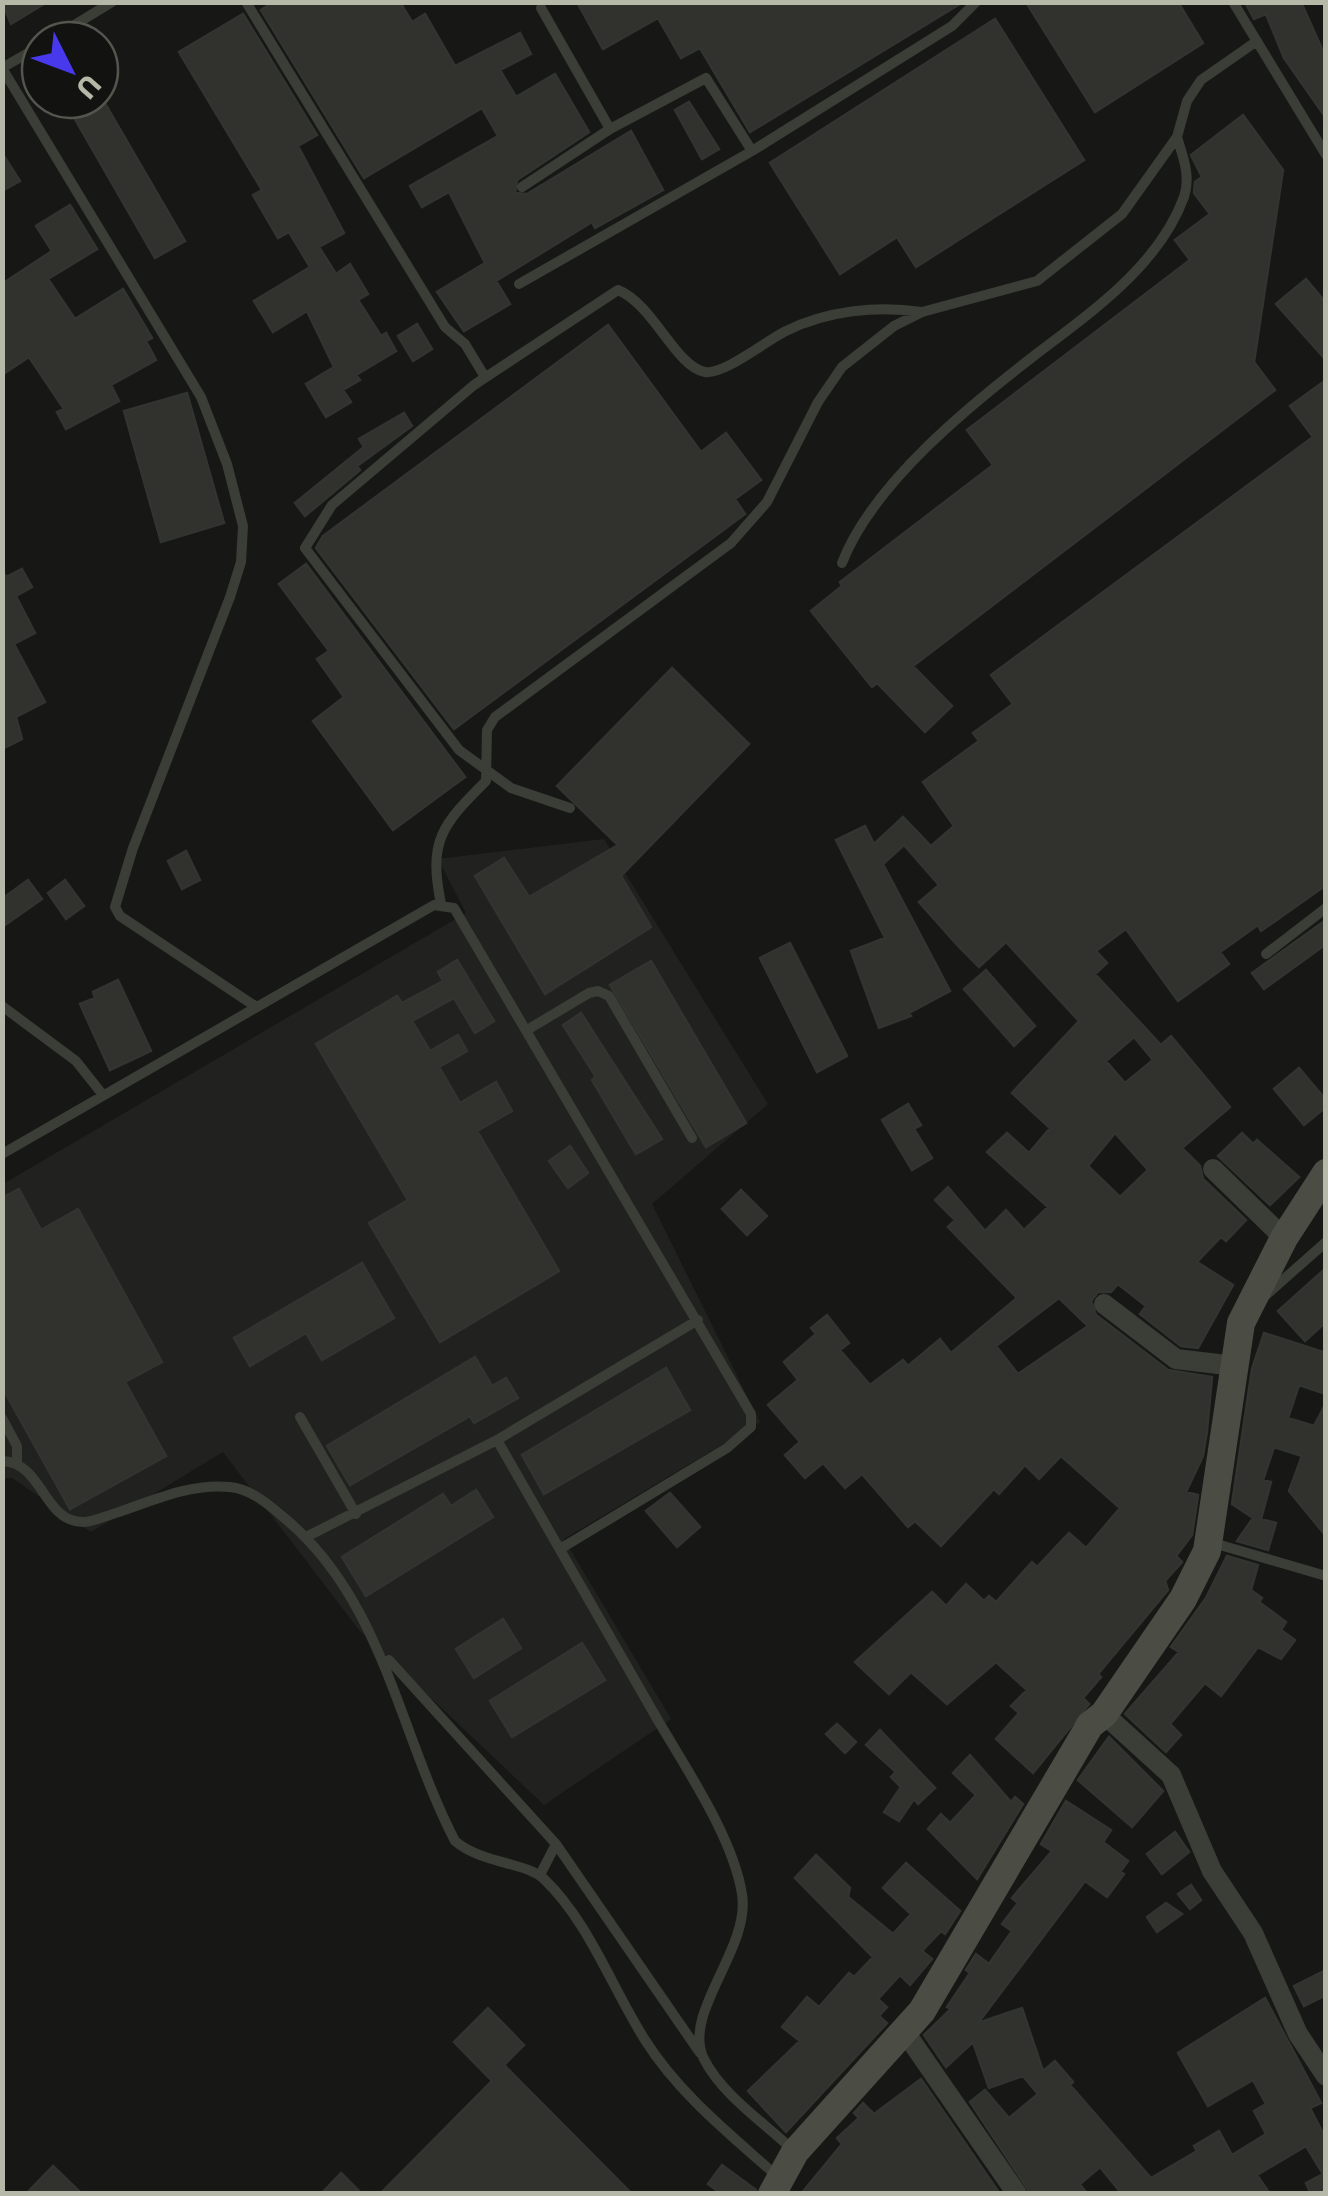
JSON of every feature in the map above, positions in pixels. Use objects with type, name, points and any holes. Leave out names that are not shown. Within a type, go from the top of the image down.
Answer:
[{"type":"street","points":[[1213,1169],[1284,1238]]},
{"type":"street","points":[[776,2186],[795,2152],[905,2032],[953,1964],[1006,1865],[1090,1725],[1104,1714],[1182,1600],[1209,1542],[1241,1323],[1284,1238],[1326,1173]]},
{"type":"street","points":[[1104,1304],[1176,1359],[1235,1366]]},
{"type":"street","points":[[1104,1714],[1171,1775],[1212,1871],[1253,1934],[1298,2034],[1326,2076]]},
{"type":"street","points":[[905,2032],[1017,2194]]},
{"type":"lane","points":[[83,20],[112,2]]},
{"type":"lane","points":[[246,2],[445,327],[465,344],[485,378]]},
{"type":"lane","points":[[519,284],[752,151],[952,26],[976,2]]},
{"type":"lane","points":[[1233,2],[1326,155]]},
{"type":"lane","points":[[541,8],[610,129]]},
{"type":"lane","points":[[441,904],[434,849],[444,828],[486,780],[487,730],[495,717],[731,543],[767,502],[818,402],[842,367],[894,326],[922,312],[1036,280],[1068,260],[1122,214],[1177,137],[1187,101],[1201,80],[1257,41]]},
{"type":"lane","points":[[20,58],[2,68],[20,98]]},
{"type":"lane","points":[[522,187],[610,129],[706,78],[752,151]]},
{"type":"lane","points":[[33,120],[201,397],[227,464],[243,526],[241,562],[230,596],[133,848],[115,907],[132,925],[255,1006]]},
{"type":"lane","points":[[842,564],[852,538],[943,432],[1135,275],[1184,198],[1188,178],[1177,137]]},
{"type":"lane","points":[[570,808],[511,788],[459,750],[305,548],[332,505],[485,378],[618,290],[641,302],[690,364],[703,372],[717,371],[788,330],[814,321],[893,308],[922,312]]},
{"type":"lane","points":[[2,1154],[255,1006],[441,904]]},
{"type":"lane","points":[[441,904],[459,914],[752,1414],[750,1426],[726,1448],[560,1550]]},
{"type":"lane","points":[[1266,954],[1326,908]]},
{"type":"lane","points":[[527,1030],[589,993],[598,991],[608,996],[692,1138]]},
{"type":"lane","points":[[2,1006],[76,1061],[103,1096]]},
{"type":"lane","points":[[1248,1307],[1326,1242]]},
{"type":"lane","points":[[308,1536],[497,1440],[698,1320]]},
{"type":"lane","points":[[300,1417],[356,1514]]},
{"type":"lane","points":[[2,1418],[17,1446],[16,1463]]},
{"type":"lane","points":[[497,1440],[688,1773],[732,1859],[742,1895],[742,1921],[733,1955],[707,2003],[702,2055]]},
{"type":"lane","points":[[2,1461],[29,1471],[59,1514],[71,1520],[91,1521],[189,1489],[233,1487],[261,1498],[308,1536],[367,1624],[455,1841],[472,1855],[540,1875],[567,1905],[646,2043],[681,2087],[776,2186]]},
{"type":"lane","points":[[1209,1542],[1326,1576]]},
{"type":"lane","points":[[378,1648],[556,1844],[714,2076],[795,2152]]},
{"type":"lane","points":[[540,1875],[556,1844]]},
{"type":"shaded area","points":[[604,839],[768,1104],[652,1204],[760,1422],[564,1539],[671,1719],[544,1805],[359,1630],[223,1452],[91,1532],[12,1478],[3,1478],[3,1184],[466,913],[438,859]]},
{"type":"building","points":[[2,2],[47,2],[11,24]]},
{"type":"building","points":[[273,2],[400,2],[412,22],[425,14],[455,66],[520,33],[531,54],[500,70],[516,97],[555,74],[589,132],[517,180],[515,193],[527,194],[631,131],[663,190],[595,228],[592,222],[496,281],[510,304],[464,331],[437,292],[485,263],[449,192],[422,207],[410,186],[498,136],[482,108],[364,178],[261,10]]},
{"type":"building","points":[[577,2],[963,2],[750,132],[700,48],[681,58],[658,18],[603,49]]},
{"type":"building","points":[[1026,2],[1178,2],[1203,43],[1095,112]]},
{"type":"building","points":[[1245,2],[1301,2],[1326,58],[1326,118],[1284,58],[1266,14],[1254,19]]},
{"type":"building","points":[[243,14],[317,135],[298,146],[344,233],[319,247],[336,274],[350,264],[368,294],[358,300],[381,336],[386,333],[396,351],[356,375],[360,380],[343,390],[351,402],[326,417],[306,384],[334,367],[307,311],[273,332],[254,301],[310,267],[289,232],[278,238],[253,195],[262,190],[179,52]]},
{"type":"building","points":[[995,19],[1084,160],[916,267],[897,237],[840,274],[770,163]]},
{"type":"building","points":[[689,102],[719,149],[702,159],[675,110]]},
{"type":"building","points":[[1243,115],[1283,170],[1254,362],[1275,390],[913,666],[952,706],[925,732],[877,683],[872,687],[811,611],[842,586],[840,582],[993,465],[967,430],[1190,260],[1175,240],[1210,214],[1194,193],[1195,182],[1202,177],[1191,155]]},
{"type":"building","points":[[76,120],[115,120],[185,241],[155,258]]},
{"type":"building","points":[[2,153],[20,181],[2,191]]},
{"type":"building","points":[[70,205],[97,249],[48,279],[75,319],[123,289],[152,338],[146,341],[156,360],[111,385],[119,401],[66,429],[57,412],[64,409],[29,357],[2,375],[2,284],[52,251],[36,226]]},
{"type":"building","points":[[1306,279],[1326,303],[1326,360],[1276,304]]},
{"type":"building","points":[[417,324],[432,349],[413,361],[398,336]]},
{"type":"building","points":[[608,325],[701,452],[726,433],[761,480],[735,499],[745,514],[454,729],[316,548],[323,536]]},
{"type":"building","points":[[1326,380],[1326,885],[1261,931],[1258,925],[1220,952],[1229,964],[1178,1001],[1126,929],[1096,951],[1107,963],[1095,974],[1161,1045],[1171,1036],[1230,1107],[1182,1148],[1200,1166],[1203,1179],[1246,1220],[1226,1241],[1221,1237],[1197,1262],[1233,1285],[1198,1348],[1181,1346],[1140,1314],[1146,1306],[1118,1284],[1111,1292],[1098,1292],[1091,1301],[1096,1315],[1168,1370],[1212,1377],[1207,1431],[1203,1456],[1186,1492],[1198,1495],[1192,1535],[1176,1556],[1182,1562],[1165,1581],[1168,1590],[1098,1674],[1101,1677],[1083,1698],[1089,1704],[1033,1773],[996,1739],[1019,1713],[1011,1706],[1027,1690],[996,1662],[947,1704],[911,1672],[889,1694],[855,1662],[932,1592],[946,1606],[966,1584],[984,1601],[989,1596],[996,1602],[1032,1562],[1037,1567],[1069,1533],[1086,1548],[1120,1508],[1061,1456],[1039,1479],[1025,1465],[999,1494],[994,1489],[941,1546],[915,1521],[908,1527],[862,1474],[845,1488],[823,1463],[805,1478],[785,1455],[800,1442],[768,1405],[798,1380],[784,1362],[816,1334],[811,1328],[827,1315],[849,1343],[840,1350],[870,1385],[903,1360],[908,1366],[940,1339],[951,1353],[1017,1298],[948,1227],[955,1220],[935,1200],[948,1187],[985,1231],[1006,1210],[1024,1230],[1048,1207],[987,1152],[1007,1133],[1029,1153],[1050,1128],[1012,1093],[1079,1021],[1006,942],[979,967],[959,947],[919,902],[939,885],[904,845],[883,864],[950,991],[909,1013],[911,1016],[879,1028],[851,951],[885,938],[836,840],[865,826],[874,844],[903,817],[931,846],[954,826],[923,782],[979,741],[973,733],[1013,704],[991,675],[1313,437],[1290,406]],"holes":[[[1134,1037],[1153,1060],[1125,1083],[1106,1061]],[[1115,1133],[1148,1170],[1120,1197],[1088,1166]],[[1059,1298],[1088,1326],[1018,1374],[996,1346]]]},
{"type":"building","points":[[187,393],[224,523],[161,542],[124,411]]},
{"type":"building","points":[[404,413],[412,426],[357,466],[360,470],[305,516],[295,503],[364,447],[359,439]]},
{"type":"building","points":[[306,564],[465,777],[393,830],[313,721],[344,697],[317,659],[329,651],[279,584]]},
{"type":"building","points":[[22,569],[32,587],[16,596],[35,633],[14,644],[45,702],[16,717],[22,739],[2,749],[2,570],[6,577]]},
{"type":"building","points":[[672,668],[749,744],[621,876],[651,927],[545,994],[475,876],[504,858],[529,897],[618,845],[557,786]]},
{"type":"building","points":[[186,851],[200,880],[182,889],[168,861]]},
{"type":"building","points":[[28,880],[42,899],[2,927],[2,899]]},
{"type":"building","points":[[65,880],[84,906],[66,919],[48,893]]},
{"type":"building","points":[[1326,920],[1326,944],[1264,989],[1252,973]]},
{"type":"building","points":[[790,943],[847,1056],[817,1072],[760,958]]},
{"type":"building","points":[[457,960],[494,1021],[475,1033],[454,998],[412,1021],[430,1051],[458,1035],[467,1051],[439,1067],[460,1103],[496,1082],[512,1111],[477,1131],[559,1271],[440,1342],[369,1223],[408,1200],[316,1044],[397,996],[402,1003],[443,981],[438,972]]},
{"type":"building","points":[[651,961],[746,1123],[706,1147],[610,985]]},
{"type":"building","points":[[986,970],[1035,1026],[1014,1046],[964,989]]},
{"type":"building","points":[[118,980],[151,1051],[110,1070],[80,1004],[95,998],[93,992]]},
{"type":"building","points":[[581,1013],[662,1139],[636,1154],[592,1080],[596,1077],[563,1025]]},
{"type":"building","points":[[1299,1068],[1326,1100],[1326,1107],[1304,1125],[1274,1089]]},
{"type":"building","points":[[908,1104],[921,1125],[914,1129],[932,1158],[912,1170],[882,1120]]},
{"type":"building","points":[[1242,1133],[1253,1144],[1257,1140],[1299,1177],[1270,1205],[1218,1156]]},
{"type":"building","points":[[570,1146],[588,1173],[568,1188],[549,1161]]},
{"type":"building","points":[[19,1189],[41,1230],[78,1209],[162,1362],[125,1382],[166,1456],[70,1509],[2,1387],[2,1198]]},
{"type":"building","points":[[741,1190],[767,1216],[747,1235],[722,1209]]},
{"type":"building","points":[[362,1263],[394,1318],[322,1360],[306,1333],[250,1366],[234,1338]]},
{"type":"building","points":[[1326,1268],[1326,1322],[1305,1341],[1278,1311]]},
{"type":"building","points":[[1264,1333],[1326,1353],[1326,1394],[1299,1385],[1288,1418],[1314,1426],[1326,1403],[1326,1536],[1289,1491],[1302,1456],[1274,1447],[1263,1480],[1271,1482],[1261,1519],[1276,1523],[1268,1550],[1237,1541],[1253,1518],[1232,1504],[1252,1369]]},
{"type":"building","points":[[475,1357],[492,1386],[506,1378],[518,1398],[474,1423],[470,1416],[350,1485],[327,1446]]},
{"type":"building","points":[[666,1368],[690,1410],[544,1494],[522,1455]]},
{"type":"building","points":[[476,1490],[493,1517],[366,1596],[342,1557],[443,1494],[451,1506]]},
{"type":"building","points":[[670,1493],[700,1527],[677,1547],[646,1511]]},
{"type":"building","points":[[1227,1556],[1258,1565],[1251,1590],[1262,1598],[1259,1602],[1286,1622],[1281,1630],[1295,1640],[1281,1659],[1258,1647],[1221,1696],[1205,1683],[1170,1724],[1181,1735],[1166,1752],[1125,1714],[1179,1652],[1171,1647],[1206,1598]]},
{"type":"building","points":[[503,1619],[521,1648],[474,1678],[456,1649]]},
{"type":"building","points":[[582,1643],[605,1680],[512,1737],[490,1701]]},
{"type":"building","points":[[837,1724],[856,1742],[845,1753],[826,1734]]},
{"type":"building","points":[[880,1730],[935,1788],[918,1804],[914,1799],[899,1821],[884,1812],[901,1787],[891,1777],[896,1772],[866,1745]]},
{"type":"building","points":[[1109,1737],[1163,1791],[1132,1827],[1078,1780]]},
{"type":"building","points":[[970,1755],[1011,1802],[1015,1797],[1023,1804],[977,1879],[928,1829],[941,1814],[950,1823],[976,1795],[953,1773]]},
{"type":"building","points":[[1066,1801],[1111,1830],[1103,1842],[1128,1861],[1120,1872],[1124,1874],[1107,1897],[1085,1881],[978,2023],[1022,2008],[1043,2071],[1055,2061],[1073,2082],[1070,2085],[1151,2178],[1197,2151],[1194,2146],[1219,2131],[1232,2155],[1266,2134],[1254,2111],[1266,2104],[1253,2080],[1208,2106],[1178,2053],[1265,1998],[1321,2103],[1310,2108],[1326,2139],[1326,2194],[1311,2194],[1306,2183],[1323,2174],[1306,2146],[1257,2175],[1270,2194],[1122,2194],[1100,2167],[1080,2184],[1087,2194],[1031,2194],[970,2102],[985,2090],[1009,2118],[1038,2094],[1023,2076],[989,2088],[973,2042],[946,2067],[924,2035],[951,2009],[947,2007],[970,1973],[966,1970],[976,1954],[989,1964],[1012,1931],[1002,1924],[1018,1903],[1012,1898],[1052,1851],[1041,1844]]},
{"type":"building","points":[[1175,1832],[1189,1852],[1162,1874],[1147,1854]]},
{"type":"building","points":[[816,1855],[850,1888],[848,1897],[893,1934],[911,1914],[883,1888],[906,1863],[960,1911],[945,1934],[941,1931],[922,1951],[932,1959],[910,1985],[900,1975],[878,1999],[887,2007],[879,2016],[887,2023],[786,2132],[748,2091],[800,2041],[782,2027],[807,1997],[819,2007],[849,1973],[854,1977],[873,1957],[795,1878]]},
{"type":"building","points":[[1191,1885],[1201,1900],[1190,1909],[1178,1894]]},
{"type":"building","points":[[1166,1903],[1182,1914],[1157,1932],[1147,1917]]},
{"type":"building","points":[[1326,1970],[1326,1995],[1304,2006],[1294,1986]]},
{"type":"building","points":[[488,2008],[524,2045],[504,2065],[632,2194],[380,2194],[492,2081],[454,2042]]},
{"type":"building","points":[[921,2079],[1000,2194],[801,2194],[842,2144],[837,2138],[859,2118],[854,2113],[863,2103],[874,2114]]},
{"type":"building","points":[[722,2165],[756,2190],[755,2194],[722,2194],[708,2184]]},
{"type":"building","points":[[53,2166],[82,2194],[26,2194]]},
{"type":"building","points":[[341,2173],[362,2194],[321,2194]]}]
